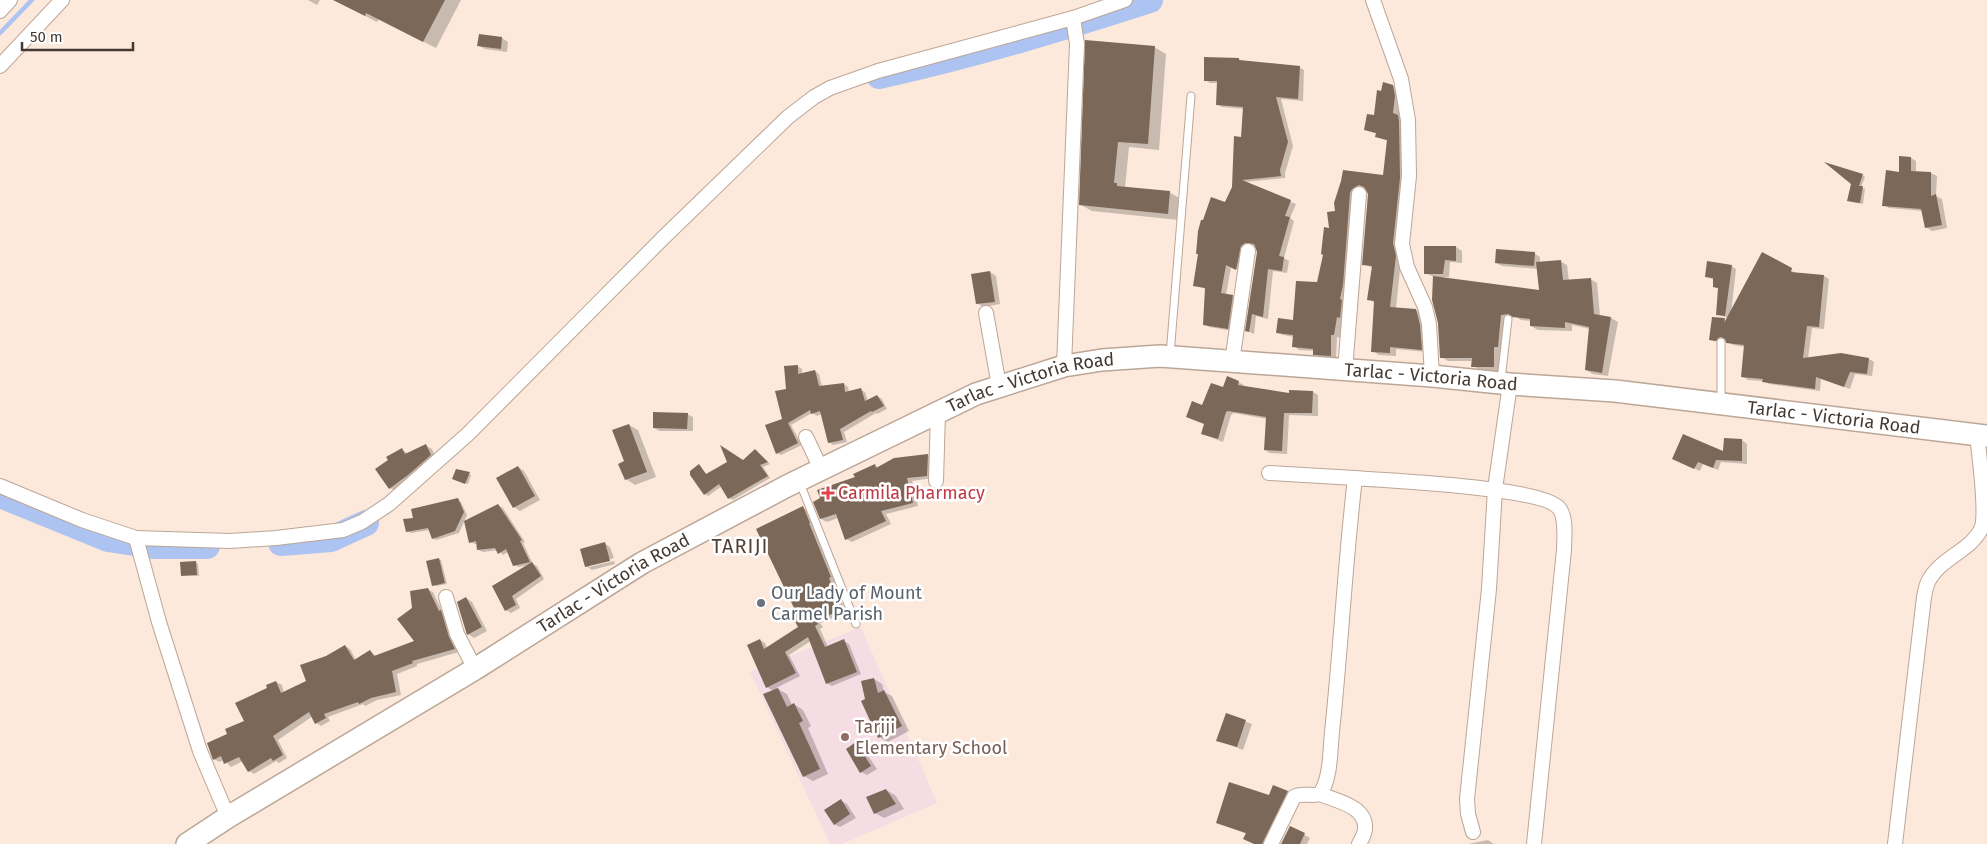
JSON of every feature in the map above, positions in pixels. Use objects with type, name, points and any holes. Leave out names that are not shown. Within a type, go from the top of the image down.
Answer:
[{"type":"main road","name":"Tarlac - Victoria Road","points":[[187,844],[228,817],[475,669],[642,563],[799,480],[976,394],[1064,366],[1102,360],[1170,357],[1432,376],[1615,391],[1982,435]]},
{"type":"street","points":[[0,11],[10,0]]},
{"type":"street","points":[[0,66],[62,0]]},
{"type":"street","points":[[0,486],[82,520],[136,538],[220,541],[276,538],[343,530],[362,522],[389,504],[468,434],[664,237],[788,117],[814,97],[830,88],[878,71],[1072,19],[1125,0]]},
{"type":"street","points":[[1373,0],[1401,79],[1408,120],[1409,176],[1402,244],[1407,267],[1426,307],[1429,324],[1432,376]]},
{"type":"street","points":[[1064,366],[1077,44],[1072,19]]},
{"type":"street","points":[[1345,370],[1359,194]]},
{"type":"street","points":[[1232,362],[1248,250]]},
{"type":"street","points":[[986,313],[999,386]]},
{"type":"street","points":[[1473,832],[1468,814],[1468,799],[1489,589],[1505,383]]},
{"type":"street","points":[[936,481],[938,412]]},
{"type":"street","points":[[1895,844],[1924,597],[1928,581],[1938,569],[1975,538],[1983,525],[1982,435]]},
{"type":"street","points":[[806,437],[821,470]]},
{"type":"street","points":[[1269,473],[1496,489],[1541,498],[1553,503],[1560,509],[1564,520],[1564,550],[1534,844]]},
{"type":"street","points":[[1320,794],[1326,781],[1333,720],[1346,558],[1355,478]]},
{"type":"street","points":[[136,538],[159,622],[200,751],[228,817]]},
{"type":"street","points":[[446,597],[457,634],[475,669]]},
{"type":"street","points":[[1271,844],[1294,797],[1299,794],[1316,796],[1320,794],[1358,810],[1363,816],[1365,829],[1359,844]]},
{"type":"lane","points":[[1170,357],[1191,96]]},
{"type":"lane","points":[[1505,383],[1508,319]]},
{"type":"lane","points":[[1721,342],[1721,404]]},
{"type":"lane","points":[[799,480],[856,624]]},
{"type":"shaded area","name":"Tariji Elementary School","points":[[861,627],[937,803],[842,844],[830,844],[750,672]]},
{"type":"building","points":[[333,0],[445,0],[423,42],[366,13],[365,16]]},
{"type":"building","points":[[479,34],[502,37],[501,49],[477,46]]},
{"type":"building","points":[[1085,40],[1155,46],[1148,144],[1118,142],[1114,183],[1117,183],[1117,186],[1170,191],[1168,214],[1079,205]]},
{"type":"building","points":[[1204,57],[1239,58],[1239,60],[1300,66],[1298,99],[1276,97],[1288,142],[1280,170],[1281,176],[1242,180],[1291,200],[1285,216],[1290,217],[1279,256],[1284,257],[1282,271],[1268,269],[1263,317],[1252,314],[1249,332],[1245,331],[1257,252],[1254,244],[1245,243],[1241,246],[1236,270],[1226,265],[1221,293],[1233,295],[1228,329],[1203,325],[1205,288],[1193,286],[1198,254],[1196,254],[1198,231],[1201,220],[1203,220],[1211,197],[1225,202],[1232,187],[1234,136],[1241,137],[1243,107],[1216,105],[1217,81],[1204,81]]},
{"type":"building","points":[[1383,82],[1393,85],[1395,96],[1393,113],[1398,115],[1399,121],[1400,178],[1393,243],[1396,256],[1390,307],[1416,309],[1420,325],[1422,350],[1390,347],[1390,353],[1371,352],[1374,301],[1367,300],[1372,266],[1362,265],[1368,194],[1364,187],[1359,185],[1352,189],[1350,193],[1343,285],[1340,299],[1342,300],[1340,318],[1337,317],[1334,335],[1331,335],[1331,356],[1313,355],[1313,349],[1292,347],[1293,335],[1276,333],[1278,318],[1293,320],[1296,281],[1317,282],[1323,255],[1321,254],[1324,227],[1329,228],[1327,212],[1335,211],[1334,203],[1343,170],[1383,175],[1387,140],[1375,137],[1376,133],[1364,130],[1367,114],[1374,115],[1377,90],[1381,91]]},
{"type":"building","points":[[1899,156],[1911,157],[1911,171],[1931,172],[1931,196],[1936,194],[1942,225],[1925,228],[1921,209],[1882,206],[1886,170],[1899,172]]},
{"type":"building","points":[[1824,162],[1863,174],[1859,186],[1863,186],[1860,203],[1847,201],[1851,184]]},
{"type":"building","points":[[1424,246],[1456,246],[1456,261],[1445,260],[1443,274],[1424,274]]},
{"type":"building","points":[[1496,249],[1535,252],[1534,266],[1495,263]]},
{"type":"building","points":[[1762,252],[1792,268],[1791,272],[1824,275],[1819,327],[1807,326],[1803,358],[1841,353],[1869,358],[1867,374],[1850,372],[1844,387],[1816,377],[1815,389],[1762,382],[1763,379],[1741,377],[1744,345],[1726,343],[1725,339],[1721,337],[1716,341],[1709,340],[1712,317],[1725,318],[1724,323]]},
{"type":"building","points":[[1561,260],[1563,280],[1591,278],[1594,314],[1611,317],[1602,373],[1585,370],[1589,327],[1565,322],[1565,328],[1530,326],[1530,319],[1513,317],[1508,314],[1501,315],[1498,347],[1494,347],[1494,367],[1471,367],[1472,358],[1440,358],[1438,323],[1432,300],[1433,276],[1539,290],[1536,262]]},
{"type":"building","points":[[1707,261],[1732,265],[1725,316],[1716,315],[1718,288],[1713,287],[1713,278],[1705,277]]},
{"type":"building","points":[[990,271],[995,302],[976,304],[971,274]]},
{"type":"building","points":[[798,365],[798,374],[815,370],[819,386],[844,383],[845,392],[861,388],[865,401],[877,395],[884,406],[871,411],[840,429],[843,440],[828,443],[820,411],[811,414],[810,410],[788,423],[798,443],[776,454],[765,425],[782,419],[775,391],[786,389],[784,366]]},
{"type":"building","points":[[1227,376],[1239,381],[1238,385],[1289,393],[1289,390],[1313,391],[1312,413],[1284,413],[1282,451],[1264,450],[1266,417],[1228,411],[1226,412],[1218,439],[1201,434],[1204,424],[1186,417],[1192,401],[1202,405],[1211,383],[1223,387]]},
{"type":"building","points":[[653,412],[688,413],[687,429],[653,428]]},
{"type":"building","points":[[629,424],[647,472],[625,480],[618,464],[624,461],[612,430]]},
{"type":"building","points":[[1683,434],[1723,451],[1724,438],[1742,439],[1742,461],[1716,460],[1713,468],[1698,462],[1694,469],[1672,459]]},
{"type":"building","points":[[426,444],[431,455],[389,489],[375,469],[388,460],[386,457],[402,448],[405,454]]},
{"type":"building","points":[[720,445],[743,460],[755,449],[768,462],[760,465],[768,476],[728,499],[719,484],[704,495],[690,475],[690,471],[699,464],[706,474],[727,462]]},
{"type":"building","points":[[928,454],[927,476],[907,478],[913,503],[881,511],[886,521],[845,540],[836,514],[820,519],[813,502],[820,498],[817,490],[855,477],[853,474],[875,464],[876,468],[894,458]]},
{"type":"building","points":[[518,466],[535,496],[513,508],[496,478]]},
{"type":"building","points":[[456,469],[470,472],[465,484],[452,479]]},
{"type":"building","points":[[458,498],[464,512],[455,531],[432,539],[428,528],[406,532],[403,519],[413,518],[411,509]]},
{"type":"building","points":[[498,504],[522,540],[520,541],[530,562],[513,566],[506,549],[498,554],[495,548],[477,550],[476,541],[469,543],[464,521]]},
{"type":"building","points":[[803,506],[842,610],[816,620],[818,624],[815,626],[825,647],[844,639],[857,672],[826,684],[808,637],[785,652],[796,673],[766,688],[747,645],[760,639],[764,649],[798,627],[789,610],[794,608],[756,529]]},
{"type":"building","points":[[605,542],[610,561],[585,567],[580,549]]},
{"type":"building","points":[[439,558],[445,583],[432,586],[426,561]]},
{"type":"building","points":[[196,561],[197,575],[181,576],[180,562]]},
{"type":"building","points":[[532,562],[541,576],[512,596],[516,605],[505,611],[492,586]]},
{"type":"building","points":[[428,588],[439,611],[441,610],[449,637],[455,649],[412,661],[413,663],[392,671],[396,692],[371,698],[359,704],[358,702],[324,714],[326,718],[315,724],[309,712],[273,736],[283,755],[273,761],[271,758],[248,772],[239,757],[224,764],[221,756],[213,760],[207,743],[227,734],[225,729],[244,721],[235,703],[267,688],[266,685],[276,681],[281,693],[306,681],[300,665],[326,656],[345,645],[354,660],[370,650],[374,656],[414,641],[397,619],[412,608],[410,591]]},
{"type":"building","points":[[466,597],[482,627],[467,635],[457,602]]},
{"type":"building","points":[[874,678],[878,693],[884,690],[902,726],[878,738],[861,701],[865,699],[861,681]]},
{"type":"building","points":[[778,688],[787,707],[794,703],[803,721],[799,723],[820,769],[803,777],[763,694]]},
{"type":"building","points":[[1226,713],[1246,720],[1237,747],[1216,741]]},
{"type":"building","points":[[856,742],[871,766],[860,773],[846,749]]},
{"type":"building","points":[[1229,782],[1269,795],[1273,785],[1288,791],[1262,844],[1254,844],[1243,839],[1246,833],[1216,823]]},
{"type":"building","points":[[886,789],[896,804],[874,814],[866,797]]},
{"type":"building","points":[[841,799],[850,814],[834,825],[824,810]]},
{"type":"building","points":[[1290,826],[1305,833],[1300,844],[1281,844]]},
{"type":"waterway","points":[[0,33],[32,0]]},
{"type":"waterway","points":[[879,76],[948,60],[1016,41],[1150,0]]},
{"type":"waterway","points":[[0,495],[108,539],[153,546],[207,546]]},
{"type":"waterway","points":[[281,543],[331,539],[366,523]]},
{"type":"place","name":"Carmila Pharmacy","points":[[828,493]]},
{"type":"place","name":"Our Lady of Mount Carmel Parish","points":[[761,603]]},
{"type":"place","name":"Tariji Elementary School","points":[[845,737]]},
{"type":"district","name":"TARIJI","points":[[740,546]]}]
